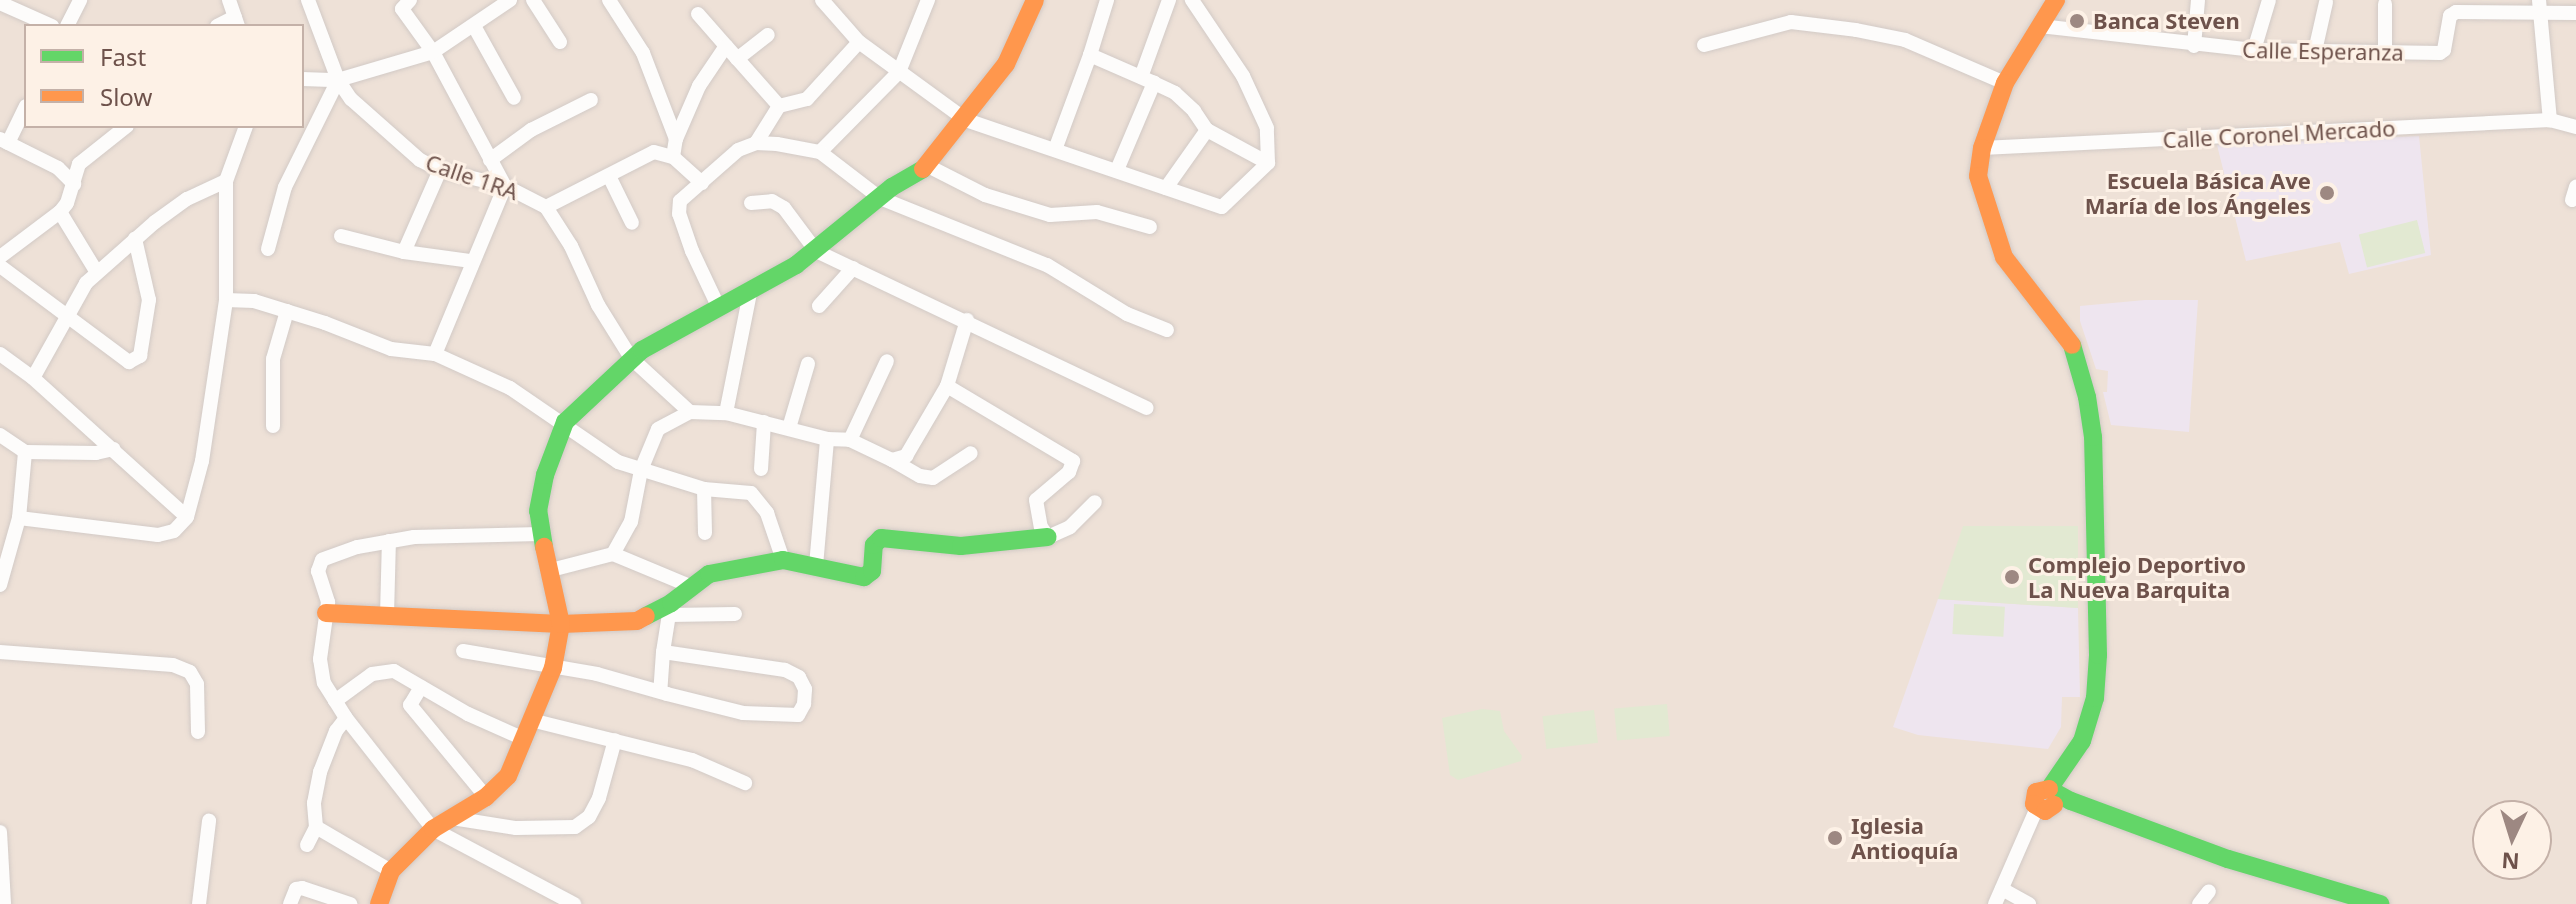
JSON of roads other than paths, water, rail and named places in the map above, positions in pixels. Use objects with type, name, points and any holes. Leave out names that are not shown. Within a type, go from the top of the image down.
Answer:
[{"type":"street","points":[[68,24],[80,0]]},
{"type":"street","points":[[229,0],[236,21]]},
{"type":"street","name":"Calle 1RA","points":[[308,0],[338,80],[351,99],[420,160],[440,170],[505,186],[546,207],[571,246],[598,305],[631,358],[690,412]]},
{"type":"street","points":[[410,0],[402,9],[433,52],[505,186],[471,261],[435,354]]},
{"type":"street","points":[[304,79],[338,80],[433,52],[510,0]]},
{"type":"street","points":[[533,0],[560,42]]},
{"type":"street","points":[[609,0],[643,53],[676,139]]},
{"type":"street","points":[[822,0],[859,42],[966,120],[1056,147],[1222,207],[1268,163],[1267,128],[1213,27],[1192,0]]},
{"type":"street","points":[[379,904],[391,871],[433,829],[486,797],[508,776],[553,668],[561,624],[551,570],[540,534],[538,511],[545,475],[565,422],[631,358],[718,306],[750,293],[816,251],[880,198],[928,166],[1006,64],[1035,0]]},
{"type":"street","points":[[1056,147],[1107,0]]},
{"type":"street","points":[[1117,170],[1148,80],[1169,0]]},
{"type":"street","points":[[1995,904],[2082,741],[2095,698],[2098,655],[2093,437],[2087,397],[2070,338],[2004,257],[1978,176],[1982,148],[2005,83],[2056,0]]},
{"type":"street","points":[[2194,46],[2198,0]]},
{"type":"street","points":[[2254,50],[2269,0]]},
{"type":"street","points":[[820,152],[899,72],[922,2]]},
{"type":"street","points":[[2315,51],[2326,2]]},
{"type":"street","points":[[0,3],[47,24]]},
{"type":"street","points":[[2385,4],[2385,53]]},
{"type":"street","points":[[2540,6],[2550,120]]},
{"type":"street","name":"Calle Esperanza","points":[[2040,26],[2194,46],[2254,50],[2442,52],[2450,16],[2456,12],[2540,6],[2576,13]]},
{"type":"street","points":[[698,14],[779,106]]},
{"type":"street","points":[[1704,45],[1791,22],[1856,30],[1905,40],[2005,83]]},
{"type":"street","points":[[474,26],[514,98]]},
{"type":"street","points":[[737,59],[768,35]]},
{"type":"street","points":[[756,143],[779,106],[807,99],[859,42]]},
{"type":"street","points":[[673,157],[676,139],[699,86],[726,46]]},
{"type":"street","points":[[1090,55],[1175,93],[1194,111],[1207,130],[1268,163]]},
{"type":"street","points":[[268,249],[285,187],[338,80]]},
{"type":"street","points":[[490,160],[531,130],[591,100]]},
{"type":"street","points":[[24,109],[4,141],[58,168],[74,184]]},
{"type":"street","name":"Calle Coronel Mercado","points":[[1982,148],[2550,120],[2576,127]]},
{"type":"street","points":[[0,257],[60,212],[81,162],[124,128]]},
{"type":"street","points":[[19,518],[158,535],[178,529],[187,517],[202,461],[226,300],[226,181],[245,128]]},
{"type":"street","points":[[1166,188],[1207,130]]},
{"type":"street","points":[[718,306],[692,251],[678,206],[738,150],[756,143],[820,152],[880,198],[1047,265],[1127,314],[1167,330]]},
{"type":"street","points":[[546,207],[654,152],[673,157],[702,183]]},
{"type":"street","points":[[928,166],[985,195],[1050,215],[1097,212],[1150,227]]},
{"type":"street","points":[[404,252],[440,170]]},
{"type":"street","points":[[609,176],[632,223]]},
{"type":"street","points":[[33,378],[65,316],[96,271],[187,199],[226,181]]},
{"type":"street","points":[[751,203],[772,201],[784,208],[816,251],[1147,408]]},
{"type":"street","points":[[60,212],[96,271]]},
{"type":"street","points":[[341,236],[404,252],[471,261]]},
{"type":"street","points":[[0,266],[123,361],[129,362],[140,356],[149,300],[135,239]]},
{"type":"street","points":[[819,306],[853,268]]},
{"type":"street","points":[[726,413],[750,293]]},
{"type":"street","points":[[226,300],[254,301],[391,349],[435,354],[510,388],[565,422],[613,459],[704,489],[744,491],[755,496],[767,513],[783,560]]},
{"type":"street","points":[[273,426],[273,359],[287,311]]},
{"type":"street","points":[[892,460],[906,456],[947,386],[967,320]]},
{"type":"street","points":[[0,354],[33,378],[187,517]]},
{"type":"street","points":[[850,440],[887,361]]},
{"type":"street","points":[[789,428],[808,364]]},
{"type":"street","points":[[947,386],[1073,461],[1069,472],[1036,500],[1041,527],[1048,537]]},
{"type":"street","points":[[613,554],[631,522],[641,470],[659,428],[690,412],[726,413],[827,439],[850,440],[920,476],[933,478],[971,453]]},
{"type":"street","points":[[761,469],[764,422]]},
{"type":"street","points":[[0,435],[25,452],[96,453],[114,449]]},
{"type":"street","points":[[816,566],[827,439]]},
{"type":"street","points":[[0,585],[19,518],[25,452]]},
{"type":"street","points":[[704,489],[705,533]]},
{"type":"street","points":[[660,691],[670,609],[690,586],[709,574],[783,560],[851,577],[864,577],[872,571],[874,545],[881,538],[961,546],[1048,537],[1070,527],[1095,502]]},
{"type":"street","points":[[540,534],[414,537],[322,560],[318,571],[328,602],[320,659],[324,683],[346,718],[433,829],[574,904]]},
{"type":"street","points":[[387,615],[389,541]]},
{"type":"street","points":[[551,570],[613,554],[690,586]]},
{"type":"street","points":[[326,613],[561,624],[637,621],[670,609],[735,614]]},
{"type":"street","points":[[463,651],[597,674],[743,713],[798,715],[804,704],[805,689],[799,677],[785,670],[663,652]]},
{"type":"street","points":[[0,652],[173,665],[190,672],[197,684],[198,732]]},
{"type":"street","points":[[335,701],[382,670],[394,671],[480,720],[524,739]]},
{"type":"street","points":[[421,687],[410,700],[412,708],[486,797]]},
{"type":"street","points":[[307,845],[316,827],[314,803],[320,772],[336,731],[346,718]]},
{"type":"street","points":[[531,720],[692,760],[745,783]]},
{"type":"street","points":[[452,818],[516,828],[575,827],[589,817],[599,798],[615,740]]},
{"type":"street","points":[[2049,799],[2225,871],[2334,904]]},
{"type":"street","points":[[2049,799],[2228,859],[2380,904]]},
{"type":"street","points":[[199,904],[209,821]]},
{"type":"street","points":[[316,827],[391,871]]},
{"type":"street","points":[[0,832],[3,897]]},
{"type":"street","points":[[290,904],[296,889],[302,888],[350,904]]},
{"type":"street","points":[[2002,889],[2029,904]]},
{"type":"street","points":[[2199,904],[2209,891]]},
{"type":"place","name":"Banca Steven","points":[[2077,21]]},
{"type":"place","name":"Escuela Básica Ave María de los Ángeles","points":[[2327,193]]},
{"type":"place","name":"Complejo Deportivo La Nueva Barquita","points":[[2012,577]]},
{"type":"place","name":"Iglesia Antioquía","points":[[1835,838]]}]
